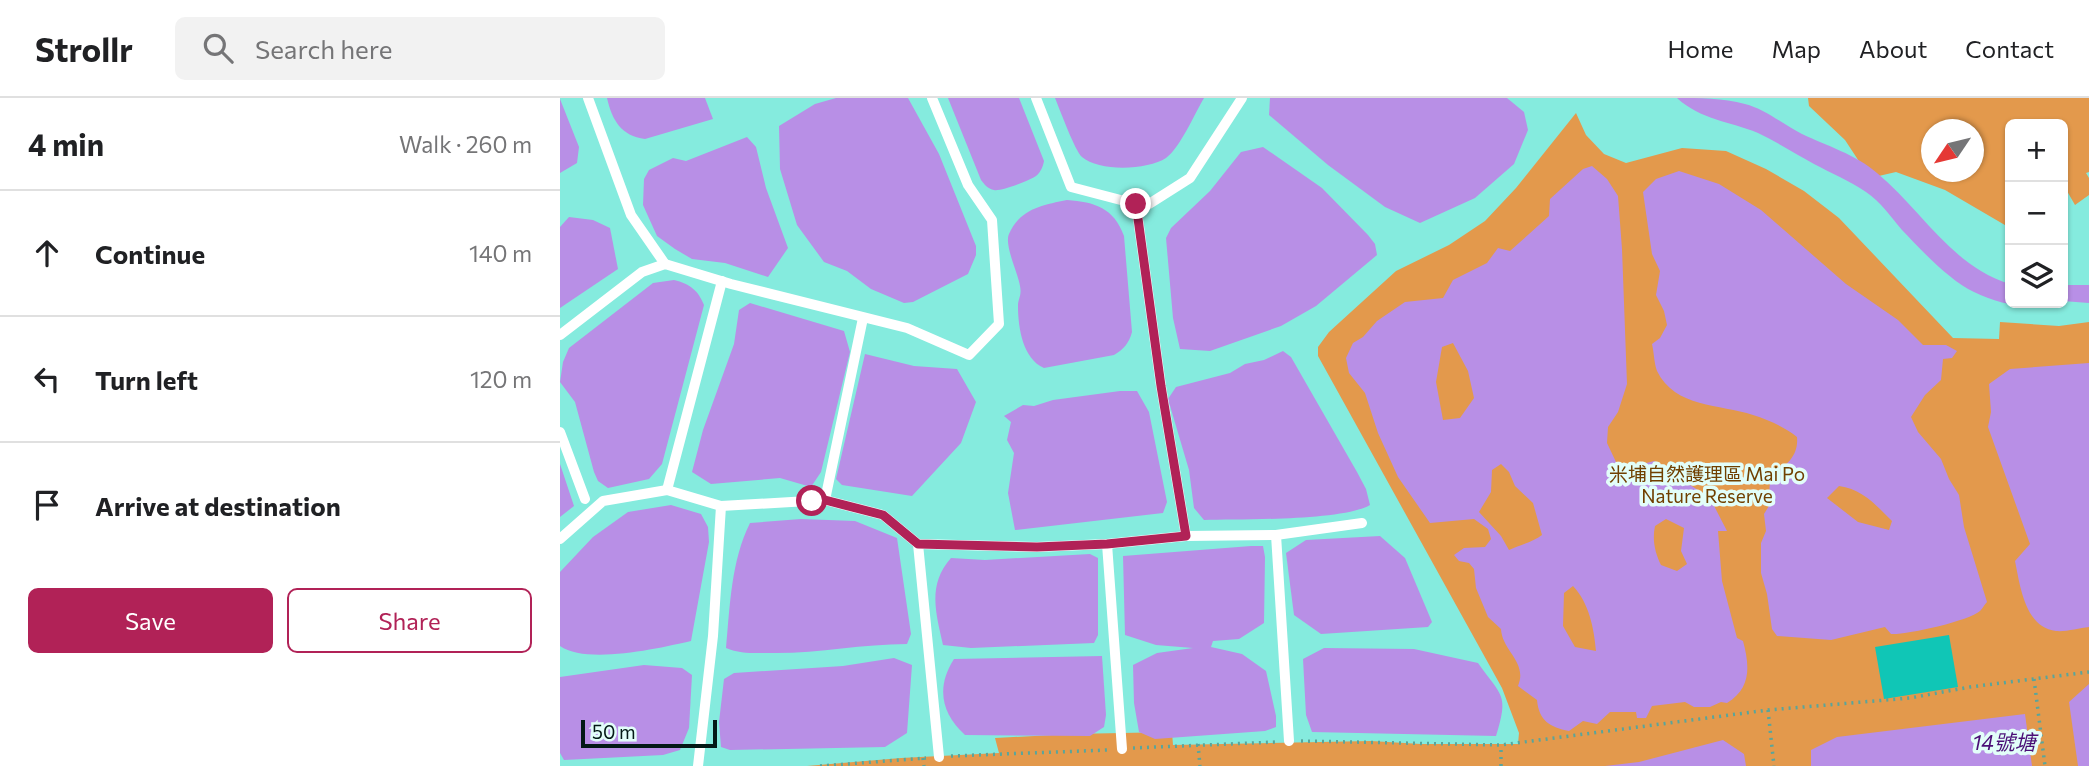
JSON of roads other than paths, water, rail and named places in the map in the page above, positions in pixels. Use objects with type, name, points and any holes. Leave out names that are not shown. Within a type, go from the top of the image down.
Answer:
[{"type":"lane","points":[[588,98],[631,215],[665,264]]},
{"type":"lane","points":[[560,335],[642,272],[665,264],[907,328],[969,355],[999,324],[992,220],[968,185],[932,98]]},
{"type":"lane","points":[[1035,98],[1071,187],[1136,204],[1149,204],[1190,178],[1242,98]]},
{"type":"lane","points":[[1136,204],[1161,386],[1186,536]]},
{"type":"lane","points":[[667,490],[722,281]]},
{"type":"lane","points":[[825,500],[863,318]]},
{"type":"lane","points":[[560,432],[585,499]]},
{"type":"lane","points":[[560,539],[603,501],[667,490],[721,506],[825,500],[883,515],[918,544],[1037,547],[1107,544],[1186,536],[1276,535],[1362,523]]},
{"type":"lane","points":[[698,766],[713,636],[721,506]]},
{"type":"lane","points":[[1276,535],[1289,741]]},
{"type":"lane","points":[[918,544],[939,757]]},
{"type":"lane","points":[[1107,544],[1122,749]]},
{"type":"water","points":[[607,98],[705,98],[713,119],[645,139],[624,131],[619,126]]},
{"type":"water","points":[[836,98],[908,98],[939,154],[976,246],[976,255],[968,274],[913,302],[904,303],[871,289],[847,271],[824,262],[797,225],[780,169],[779,126],[815,104]]},
{"type":"water","points":[[948,98],[1019,98],[1044,161],[1039,173],[1002,189],[994,190],[986,186],[981,180]]},
{"type":"water","points":[[1055,98],[1204,98],[1182,139],[1166,158],[1148,165],[1124,168],[1100,165],[1082,157]]},
{"type":"water","points":[[1270,98],[1507,98],[1524,112],[1528,130],[1514,164],[1475,198],[1420,223],[1385,207],[1328,165],[1269,115]]},
{"type":"water","points":[[1677,98],[1720,99],[1752,106],[1868,166],[1954,251],[1989,276],[2005,282],[2005,303],[1974,292],[1955,280],[1902,230],[1881,205],[1854,184],[1765,137],[1706,116]]},
{"type":"water","points":[[560,99],[579,147],[577,163],[560,173]]},
{"type":"water","points":[[747,137],[756,147],[766,188],[788,248],[768,277],[725,263],[692,259],[657,236],[643,205],[644,179],[649,170],[673,158],[686,161]]},
{"type":"water","points":[[1263,147],[1322,188],[1368,235],[1375,244],[1377,255],[1316,306],[1281,326],[1210,351],[1180,349],[1173,318],[1166,238],[1171,228],[1210,191],[1241,152]]},
{"type":"water","points":[[1592,166],[1607,179],[1618,196],[1627,384],[1618,412],[1608,427],[1607,443],[1616,462],[1628,468],[1654,461],[1710,498],[1727,531],[1718,531],[1722,581],[1737,638],[1743,641],[1747,676],[1741,691],[1727,703],[1721,702],[1710,707],[1694,707],[1685,702],[1652,706],[1646,718],[1637,718],[1636,712],[1610,712],[1597,724],[1583,721],[1569,731],[1547,722],[1540,713],[1537,700],[1518,686],[1520,670],[1505,644],[1501,629],[1488,617],[1476,588],[1474,569],[1454,555],[1464,548],[1485,547],[1491,539],[1488,529],[1474,519],[1430,523],[1398,477],[1378,433],[1365,393],[1349,373],[1346,358],[1353,343],[1363,337],[1377,321],[1405,302],[1443,298],[1453,280],[1487,263],[1498,248],[1510,251],[1549,216],[1550,199],[1583,169]],"holes":[[[1453,343],[1468,371],[1474,398],[1460,418],[1443,420],[1436,382],[1442,347]],[[1501,464],[1509,472],[1515,486],[1533,503],[1542,535],[1509,550],[1501,536],[1479,512],[1491,492],[1492,470]],[[1666,519],[1684,528],[1681,551],[1687,564],[1677,571],[1661,565],[1655,546],[1655,526]],[[1573,586],[1583,600],[1592,625],[1596,651],[1575,647],[1563,626],[1564,593]]]},
{"type":"water","points":[[1679,171],[1719,184],[1761,210],[1846,284],[1898,320],[1923,345],[1946,345],[1957,351],[1952,358],[1943,359],[1941,380],[1925,395],[1911,417],[1918,432],[1941,459],[1959,495],[1964,527],[1987,602],[1980,611],[1951,623],[1899,634],[1891,634],[1885,627],[1831,640],[1777,636],[1772,629],[1761,573],[1761,543],[1766,531],[1764,514],[1772,501],[1769,490],[1771,482],[1793,457],[1797,437],[1759,417],[1687,398],[1665,383],[1657,371],[1652,344],[1660,338],[1667,325],[1656,295],[1660,271],[1652,254],[1643,192],[1656,179]],"holes":[[[1839,486],[1855,490],[1880,509],[1892,521],[1889,530],[1858,522],[1827,498]]]},
{"type":"water","points":[[1067,200],[1102,208],[1120,226],[1124,236],[1132,332],[1126,345],[1114,355],[1044,368],[1031,358],[1023,342],[1018,315],[1021,292],[1008,239],[1019,219],[1026,214],[1041,206]]},
{"type":"water","points":[[569,217],[593,220],[610,228],[618,269],[560,308],[560,227]]},
{"type":"water","points":[[674,280],[693,288],[704,305],[662,464],[649,479],[608,488],[598,481],[575,402],[560,382],[563,362],[569,348],[653,283]]},
{"type":"water","points":[[2068,285],[2089,285],[2089,303],[2068,301]]},
{"type":"water","points":[[750,303],[844,331],[850,352],[821,472],[811,487],[780,478],[711,484],[692,472],[703,430],[734,344],[739,310]]},
{"type":"water","points":[[1283,351],[1291,357],[1357,472],[1366,489],[1370,505],[1315,517],[1204,520],[1194,508],[1189,470],[1168,399],[1176,387],[1230,373],[1245,364],[1264,360]]},
{"type":"water","points":[[865,354],[914,366],[957,369],[976,402],[961,443],[912,496],[842,485],[836,479]]},
{"type":"water","points":[[2089,363],[2089,627],[2056,631],[2037,622],[2022,593],[2015,561],[2030,544],[1988,427],[1991,412],[1989,384],[2010,369]]},
{"type":"water","points":[[1137,391],[1149,412],[1167,502],[1163,513],[1015,530],[1008,493],[1014,453],[1007,440],[1011,422],[1004,416],[1023,405],[1034,406],[1053,400]]},
{"type":"water","points":[[560,464],[574,506],[560,517]]},
{"type":"water","points":[[671,505],[701,514],[708,527],[709,542],[691,641],[643,651],[605,655],[572,652],[560,646],[560,572],[593,537],[628,512]]},
{"type":"water","points":[[801,519],[855,521],[897,538],[911,634],[907,644],[787,653],[747,653],[726,648],[735,568],[750,523]]},
{"type":"water","points":[[1380,536],[1405,558],[1432,622],[1428,627],[1321,634],[1294,615],[1286,553],[1306,540]]},
{"type":"water","points":[[1263,546],[1265,557],[1264,623],[1239,639],[1213,641],[1211,647],[1242,654],[1266,671],[1276,727],[1265,731],[1155,739],[1139,732],[1134,703],[1133,665],[1157,653],[1193,648],[1156,645],[1125,635],[1123,556]]},
{"type":"water","points":[[1090,554],[1098,558],[1098,635],[1094,643],[971,648],[943,645],[936,611],[936,589],[943,568],[951,558],[985,560]]},
{"type":"water","points":[[1324,648],[1414,649],[1478,663],[1501,696],[1502,712],[1496,736],[1312,732],[1306,715],[1303,659]]},
{"type":"water","points":[[1102,656],[1106,715],[1104,727],[1090,736],[965,735],[946,709],[943,690],[948,669],[954,659]]},
{"type":"water","points":[[894,658],[912,665],[907,733],[885,747],[730,750],[721,747],[719,722],[724,679],[734,673],[843,666]]},
{"type":"water","points":[[644,665],[682,668],[692,675],[689,728],[680,750],[663,755],[564,760],[560,753],[560,677]]},
{"type":"water","points":[[2089,684],[2089,766],[2078,766],[2069,702]]},
{"type":"water","name":"14號塘","points":[[2025,714],[2032,766],[1811,766],[1811,750],[1837,737]]},
{"type":"water","points":[[1723,740],[1744,754],[1746,766],[1605,766],[1639,762]]},
{"type":"park label","name":"米埔自然護理區 Mai Po Nature Reserve","points":[[1707,484]]}]
